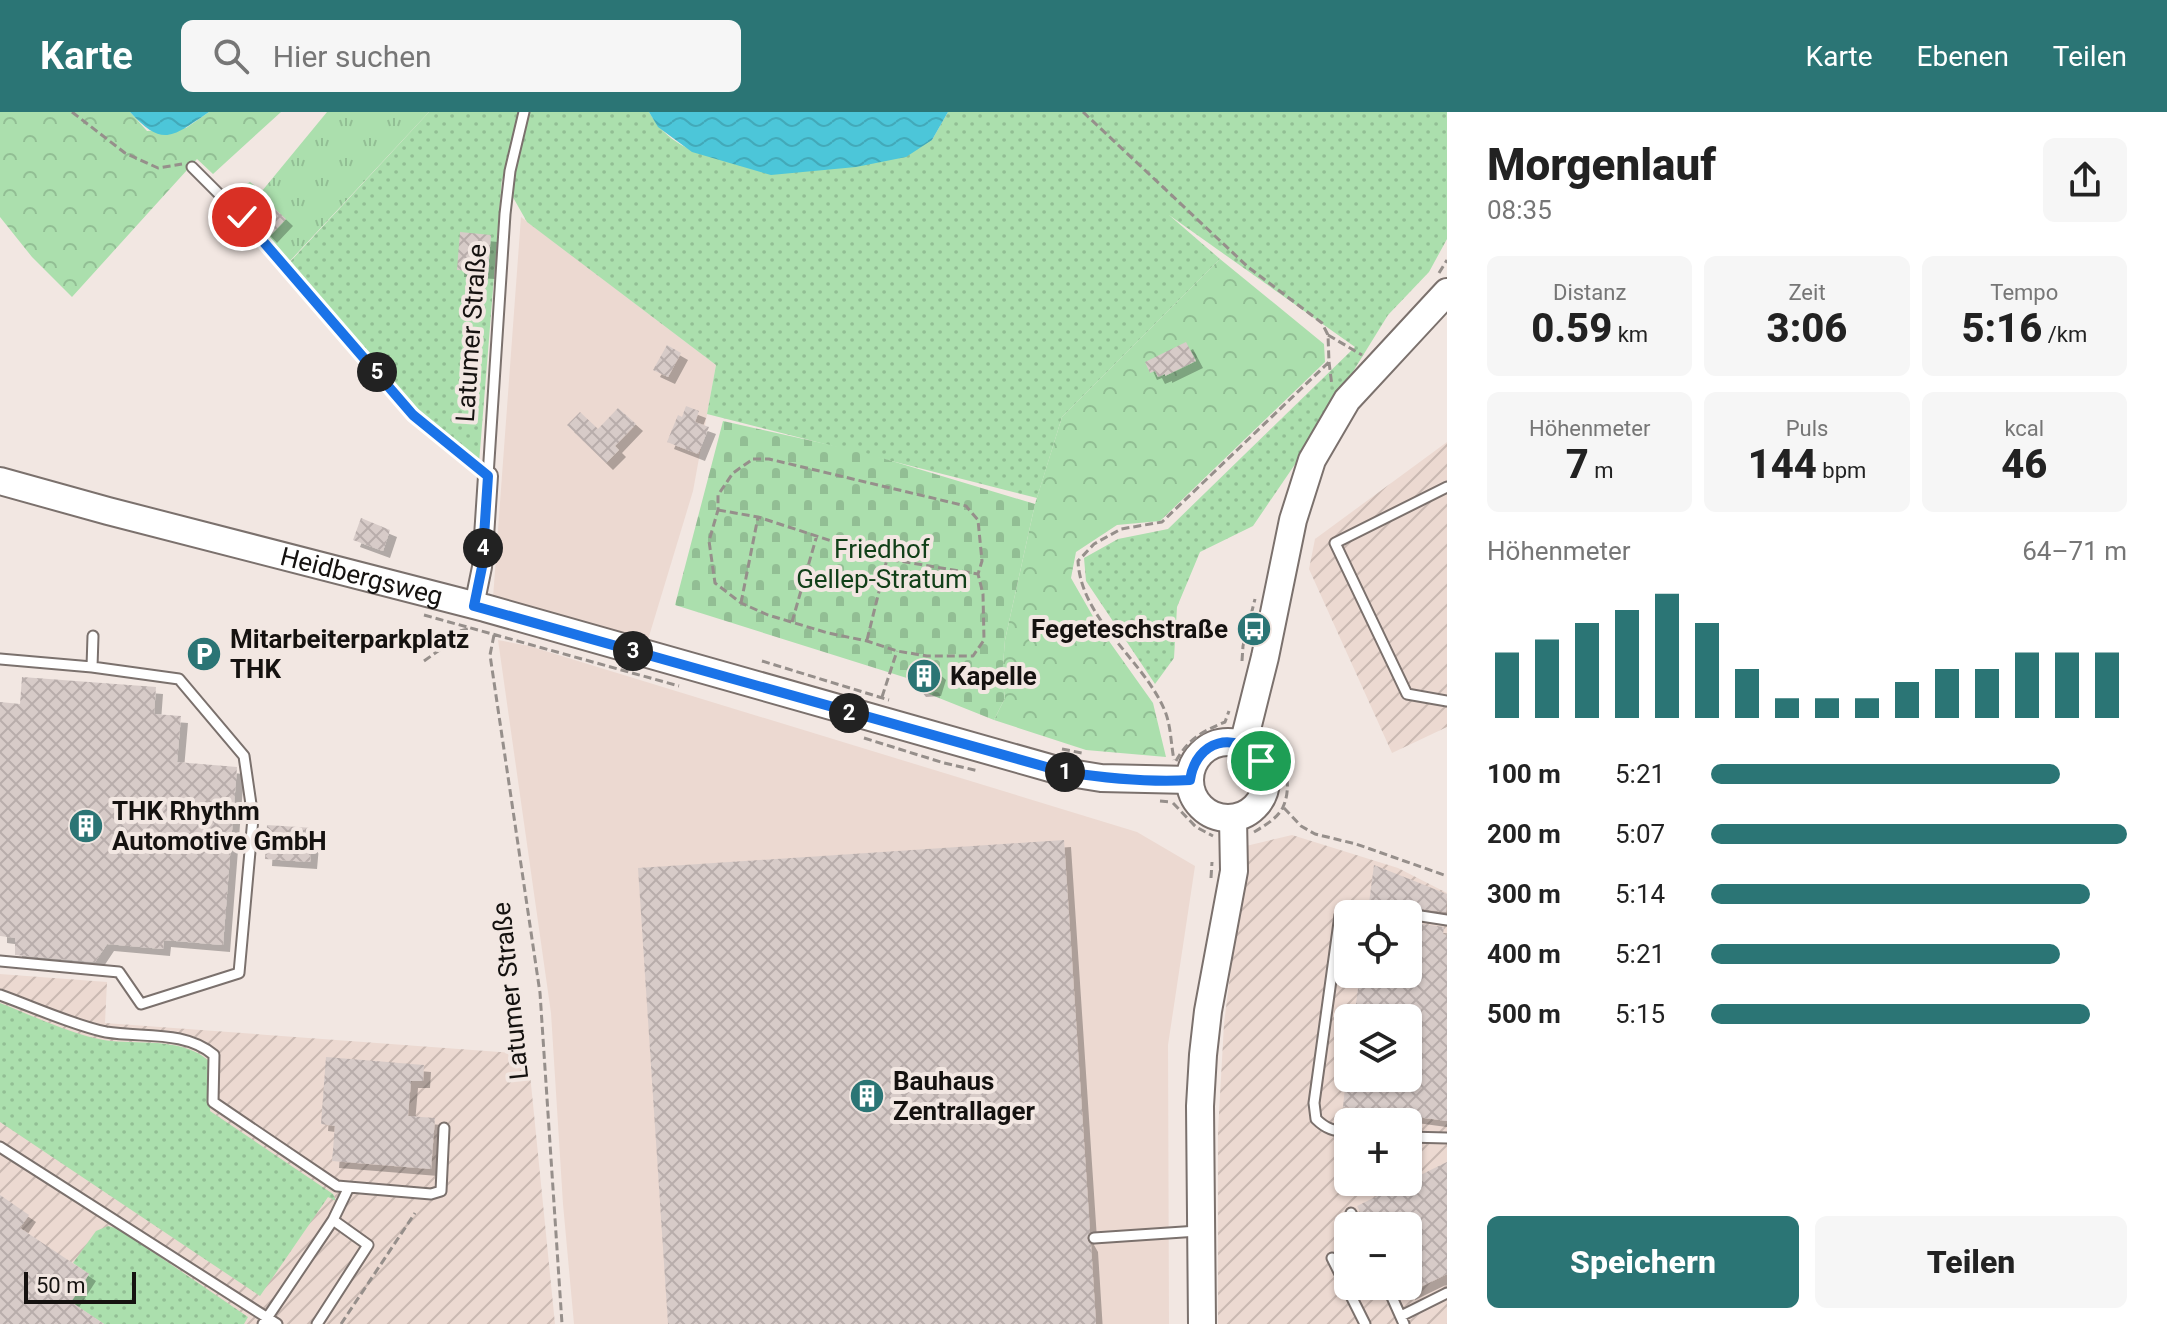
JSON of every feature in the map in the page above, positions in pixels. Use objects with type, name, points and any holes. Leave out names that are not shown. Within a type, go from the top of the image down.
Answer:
[{"type":"street","points":[[1233,828],[1202,808],[1182,771],[1192,767],[1207,748],[1230,742],[1238,731],[1265,657],[1293,520],[1312,460],[1347,400],[1447,292]]},
{"type":"street","name":"Latumer Straße","points":[[473,617],[482,567],[488,476]]},
{"type":"street","name":"Heidbergsweg","points":[[0,481],[473,617],[1064,772],[1101,778],[1172,781],[1182,771]]},
{"type":"street","points":[[1202,1324],[1203,1055],[1208,1011],[1234,871],[1233,828],[1255,807],[1266,785],[1261,761],[1238,731]]},
{"type":"lane","name":"Latumer Straße","points":[[488,476],[505,214],[510,171],[524,112]]},
{"type":"lane","points":[[192,167],[242,217],[413,415],[488,476]]},
{"type":"lane","points":[[1447,487],[1335,543],[1407,694],[1447,701]]},
{"type":"lane","points":[[92,667],[93,636]]},
{"type":"lane","points":[[0,659],[179,679],[244,756],[253,818],[239,973],[141,1004],[119,972],[0,961]]},
{"type":"lane","points":[[1422,916],[1447,920]]},
{"type":"lane","points":[[1334,958],[1314,1103],[1316,1119],[1334,1131]]},
{"type":"lane","points":[[0,995],[104,1032],[184,1040],[203,1046],[214,1055],[213,1102],[337,1186],[431,1194],[441,1191],[444,1128]]},
{"type":"lane","points":[[1422,1137],[1447,1138]]},
{"type":"lane","points":[[0,1147],[265,1321],[277,1324]]},
{"type":"lane","points":[[265,1321],[333,1220],[349,1187]]},
{"type":"lane","points":[[317,1324],[368,1245],[333,1220]]},
{"type":"lane","points":[[1094,1238],[1201,1231]]},
{"type":"lane","points":[[1332,1258],[1360,1322]]},
{"type":"lane","points":[[1394,1300],[1403,1320],[1447,1293]]},
{"type":"path","points":[[72,112],[125,153],[158,168],[187,163],[192,167]]},
{"type":"path","points":[[1083,112],[1248,267],[1322,323],[1328,335],[1333,390]]},
{"type":"path","points":[[1328,335],[1363,356]]},
{"type":"path","points":[[1182,771],[1165,713],[1141,672],[1104,624],[1079,581],[1078,561],[1094,544],[1121,529],[1162,522],[1329,362]]},
{"type":"path","points":[[753,459],[769,459],[966,506],[978,520],[982,561],[978,574],[983,594],[984,640],[973,656],[927,656],[897,651],[792,622],[741,603],[715,583],[709,541],[718,510],[718,495],[733,473],[753,459]]},
{"type":"path","points":[[718,510],[758,517],[887,559],[978,574]]},
{"type":"path","points":[[741,603],[758,517]]},
{"type":"path","points":[[792,622],[817,535]]},
{"type":"path","points":[[867,641],[887,559]]},
{"type":"path","points":[[412,612],[473,617],[494,635],[687,688]]},
{"type":"path","points":[[424,661],[445,646],[473,617]]},
{"type":"path","name":"Latumer Straße","points":[[494,635],[490,655],[540,993],[562,1324]]},
{"type":"path","points":[[882,697],[897,651]]},
{"type":"path","points":[[762,661],[896,702]]},
{"type":"path","points":[[1233,828],[1251,834],[1266,825],[1283,807],[1286,772],[1274,744],[1238,731]]},
{"type":"path","points":[[1054,747],[1086,754]]},
{"type":"path","points":[[1283,807],[1301,826],[1315,834],[1356,844],[1447,876]]},
{"type":"path","points":[[341,1324],[415,1213]]},
{"type":"shaded area","points":[[521,217],[716,365],[693,491],[647,643],[493,598]]},
{"type":"shaded area","points":[[1447,442],[1447,727],[1392,753],[1309,569],[1315,539]]},
{"type":"shaded area","points":[[498,640],[529,646],[1137,832],[1195,866],[1168,1045],[1169,1324],[574,1324],[551,1013]]},
{"type":"shaded area","points":[[1292,835],[1398,868],[1447,893],[1447,1324],[1218,1324],[1218,1131],[1224,1024],[1246,846]]},
{"type":"shaded area","points":[[0,974],[107,982],[105,1023],[528,1054],[555,1324],[0,1324]]},
{"type":"green space","points":[[0,112],[130,112],[147,131],[186,128],[209,112],[281,112],[213,174],[197,159],[72,297],[32,257],[0,217]]},
{"type":"green space","points":[[327,112],[429,112],[288,263],[229,194],[250,182],[262,191]]},
{"type":"green space","points":[[429,112],[649,112],[656,123],[681,145],[725,160],[932,140],[948,112],[1447,112],[1447,239],[1429,272],[1388,315],[1302,454],[1253,526],[1200,552],[1177,607],[1174,658],[1155,684],[1086,581],[1084,558],[1118,539],[1168,529],[1355,347],[1169,215],[1220,259],[1062,417],[1037,498],[707,414],[716,365],[527,222],[502,178],[479,463],[417,408],[288,264]]},
{"type":"green space","points":[[1220,259],[1324,344],[1325,362],[1160,521],[1117,525],[1076,552],[1071,578],[1099,627],[1153,703],[1166,757],[1086,750],[994,720],[1005,698],[1002,677],[1005,640],[1035,504],[1062,417]]},
{"type":"green space","name":"Friedhof Gellep-Stratum","points":[[723,421],[862,452],[1035,504],[1005,640],[1002,677],[1005,698],[994,720],[919,690],[929,664],[914,667],[910,679],[675,605]]},
{"type":"green space","points":[[0,1003],[98,1039],[177,1046],[201,1055],[211,1063],[210,1111],[333,1194],[336,1201],[328,1197],[260,1296],[0,1122]]},
{"type":"green space","points":[[108,1226],[119,1229],[248,1317],[244,1324],[104,1324],[71,1302],[89,1274],[73,1263],[96,1231]]},
{"type":"water","points":[[130,112],[209,112],[186,128],[168,135],[151,131]]},
{"type":"water","points":[[649,112],[948,112],[932,140],[906,157],[856,167],[771,175],[692,152],[658,127]]},
{"type":"building","points":[[268,202],[286,219],[270,236],[253,218]]},
{"type":"building","points":[[460,232],[491,235],[488,272],[457,270]]},
{"type":"building","points":[[1186,342],[1196,361],[1165,376],[1158,377],[1155,371],[1150,373],[1145,362]]},
{"type":"building","points":[[667,345],[681,353],[668,377],[653,370]]},
{"type":"building","points":[[686,406],[699,411],[695,422],[709,427],[698,454],[667,442],[678,415],[682,417]]},
{"type":"building","points":[[618,408],[636,424],[615,446],[619,450],[606,463],[567,425],[580,412],[598,429]]},
{"type":"building","points":[[361,518],[390,530],[383,551],[353,540]]},
{"type":"building","name":"Kapelle","points":[[929,664],[939,673],[934,689],[919,690],[910,679],[913,667]]},
{"type":"building","name":"THK Rhythm Automotive GmbH","points":[[22,677],[156,687],[154,714],[181,716],[177,762],[237,767],[223,945],[164,940],[163,949],[107,944],[95,962],[15,955],[15,938],[0,936],[0,702],[20,704]]},
{"type":"building","points":[[267,825],[313,828],[310,862],[265,859]]},
{"type":"building","name":"Bauhaus Zentrallager","points":[[1064,840],[1090,1232],[1087,1238],[1091,1245],[1096,1324],[668,1324],[638,868]]},
{"type":"building","points":[[1374,865],[1447,894],[1446,912],[1422,909],[1422,900],[1369,900]]},
{"type":"building","points":[[1422,924],[1444,927],[1443,934],[1447,935],[1447,1121],[1422,1118],[1422,1108],[1343,1107],[1345,1092],[1422,1092],[1422,1004],[1356,1004],[1358,988],[1422,988]]},
{"type":"building","points":[[326,1057],[424,1065],[423,1081],[411,1081],[408,1116],[435,1118],[431,1169],[332,1161],[335,1126],[321,1124]]},
{"type":"building","points":[[1447,1162],[1447,1274],[1422,1286],[1422,1212],[1360,1212],[1357,1206],[1377,1196],[1422,1196],[1422,1174]]},
{"type":"building","points":[[0,1195],[29,1215],[20,1228],[89,1274],[71,1302],[104,1324],[0,1324]]},
{"type":"place","name":"Fegeteschstraße","points":[[1254,629]]},
{"type":"place","name":"Mitarbeiterparkplatz THK","points":[[204,654]]},
{"type":"place","name":"Kapelle","points":[[924,676]]},
{"type":"place","name":"THK Rhythm Automotive GmbH","points":[[86,826]]},
{"type":"place","name":"Bauhaus Zentrallager","points":[[867,1096]]},
{"type":"route","points":[[242,217],[413,415],[488,476],[482,567],[474,606],[1064,772],[1101,778],[1190,780],[1192,767],[1207,748],[1230,742],[1253,751],[1261,761]]}]
